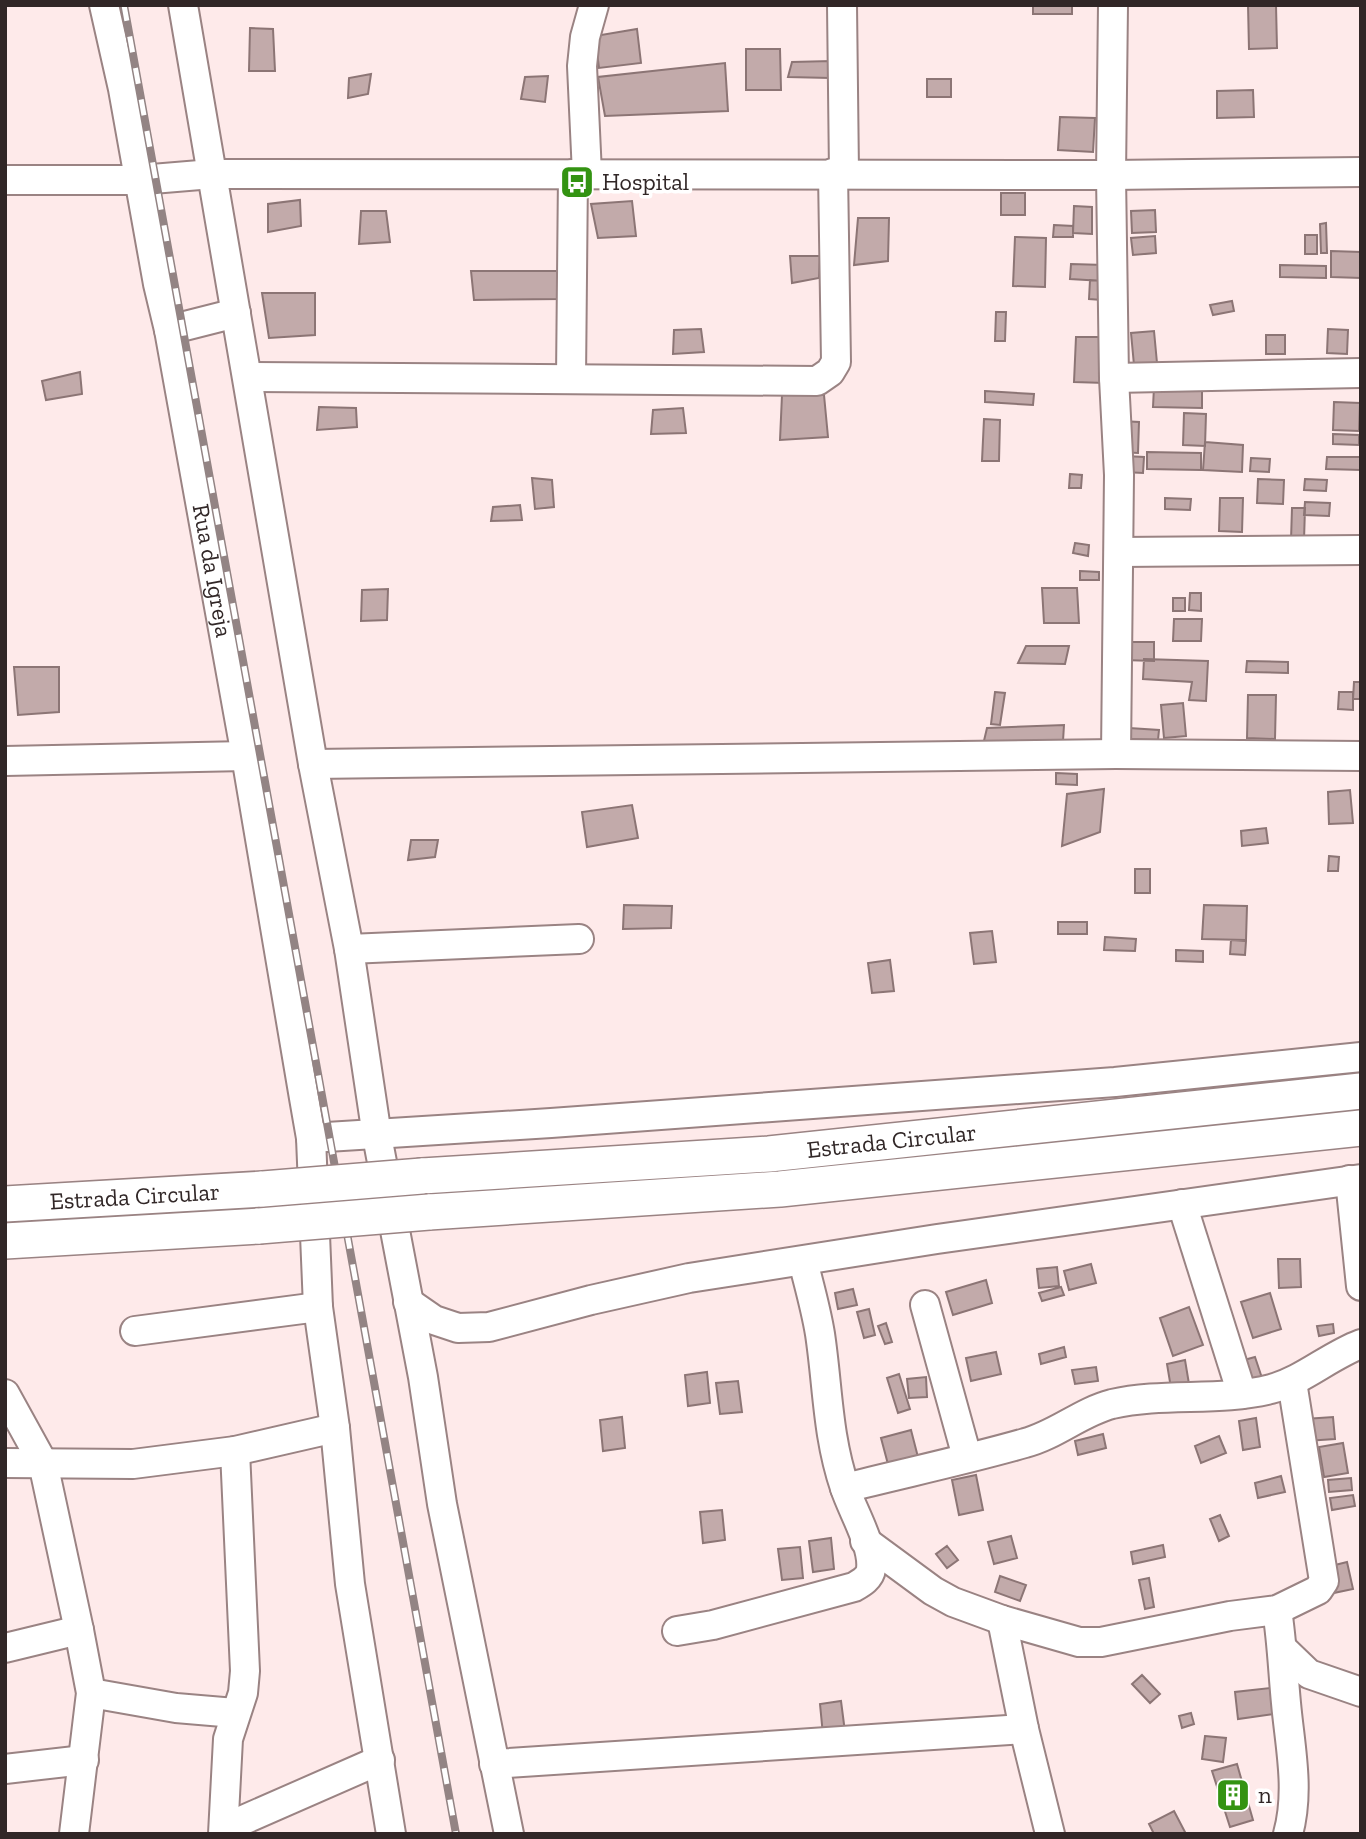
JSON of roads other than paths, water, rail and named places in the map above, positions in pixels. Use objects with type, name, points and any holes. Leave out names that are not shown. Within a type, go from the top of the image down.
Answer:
[{"type":"main road","name":"Estrada Circular","points":[[5,1204],[769,1154],[1361,1091]]},
{"type":"main road","name":"Estrada Circular","points":[[5,1241],[780,1189],[1361,1129]]},
{"type":"street","name":"Rua da Igreja","points":[[104,5],[123,89],[158,284],[169,330],[246,756],[311,1138],[318,1307],[335,1428],[350,1584],[391,1834]]},
{"type":"street","points":[[183,5],[313,764],[349,949],[377,1136],[442,1504],[509,1834]]},
{"type":"street","points":[[570,378],[580,174],[582,66],[585,37],[594,5]]},
{"type":"street","points":[[248,377],[817,381],[830,372],[836,362],[842,5]]},
{"type":"street","points":[[1113,5],[1111,175],[1114,379],[1119,475],[1116,754]]},
{"type":"street","points":[[5,180],[140,180],[212,174],[1111,175],[1361,172]]},
{"type":"street","points":[[169,330],[236,313]]},
{"type":"street","points":[[1114,379],[1361,373]]},
{"type":"street","points":[[1119,552],[1361,550]]},
{"type":"street","points":[[313,764],[1116,754],[1361,755]]},
{"type":"street","points":[[5,761],[246,756]]},
{"type":"street","points":[[349,949],[579,939]]},
{"type":"street","points":[[311,1138],[377,1136],[1115,1082],[1361,1057]]},
{"type":"street","points":[[408,1302],[434,1320],[458,1328],[489,1327],[689,1278],[937,1239],[1355,1180],[1361,1286]]},
{"type":"street","points":[[1182,1204],[1242,1394]]},
{"type":"street","points":[[677,1631],[713,1625],[854,1587],[865,1581],[872,1571],[865,1541],[845,1488],[826,1402],[818,1323],[803,1261]]},
{"type":"street","points":[[925,1305],[967,1457]]},
{"type":"street","points":[[135,1331],[318,1307]]},
{"type":"street","points":[[845,1488],[1027,1443],[1112,1405],[1150,1399],[1242,1394],[1292,1382],[1346,1349],[1361,1344]]},
{"type":"street","points":[[865,1541],[933,1591],[953,1602],[1002,1620],[1079,1642],[1101,1642],[1230,1616],[1277,1610],[1318,1590],[1324,1581],[1292,1382]]},
{"type":"street","points":[[5,1394],[43,1463],[91,1693],[74,1834]]},
{"type":"street","points":[[5,1463],[133,1464],[235,1451],[335,1428]]},
{"type":"street","points":[[235,1451],[245,1671],[243,1693],[235,1713],[226,1757],[224,1831],[380,1760]]},
{"type":"street","points":[[1277,1610],[1295,1783],[1288,1834]]},
{"type":"street","points":[[1002,1620],[1024,1729],[1050,1834]]},
{"type":"street","points":[[5,1648],[79,1630]]},
{"type":"street","points":[[1283,1649],[1310,1674],[1361,1692]]},
{"type":"street","points":[[91,1693],[176,1708],[235,1713]]},
{"type":"street","points":[[494,1764],[1024,1729]]},
{"type":"street","points":[[5,1769],[83,1760]]},
{"type":"railway","points":[[124,5],[456,1834]]},
{"type":"place","name":"Hospital","points":[[577,182]]},
{"type":"place","name":"n","points":[[1233,1795]]}]
